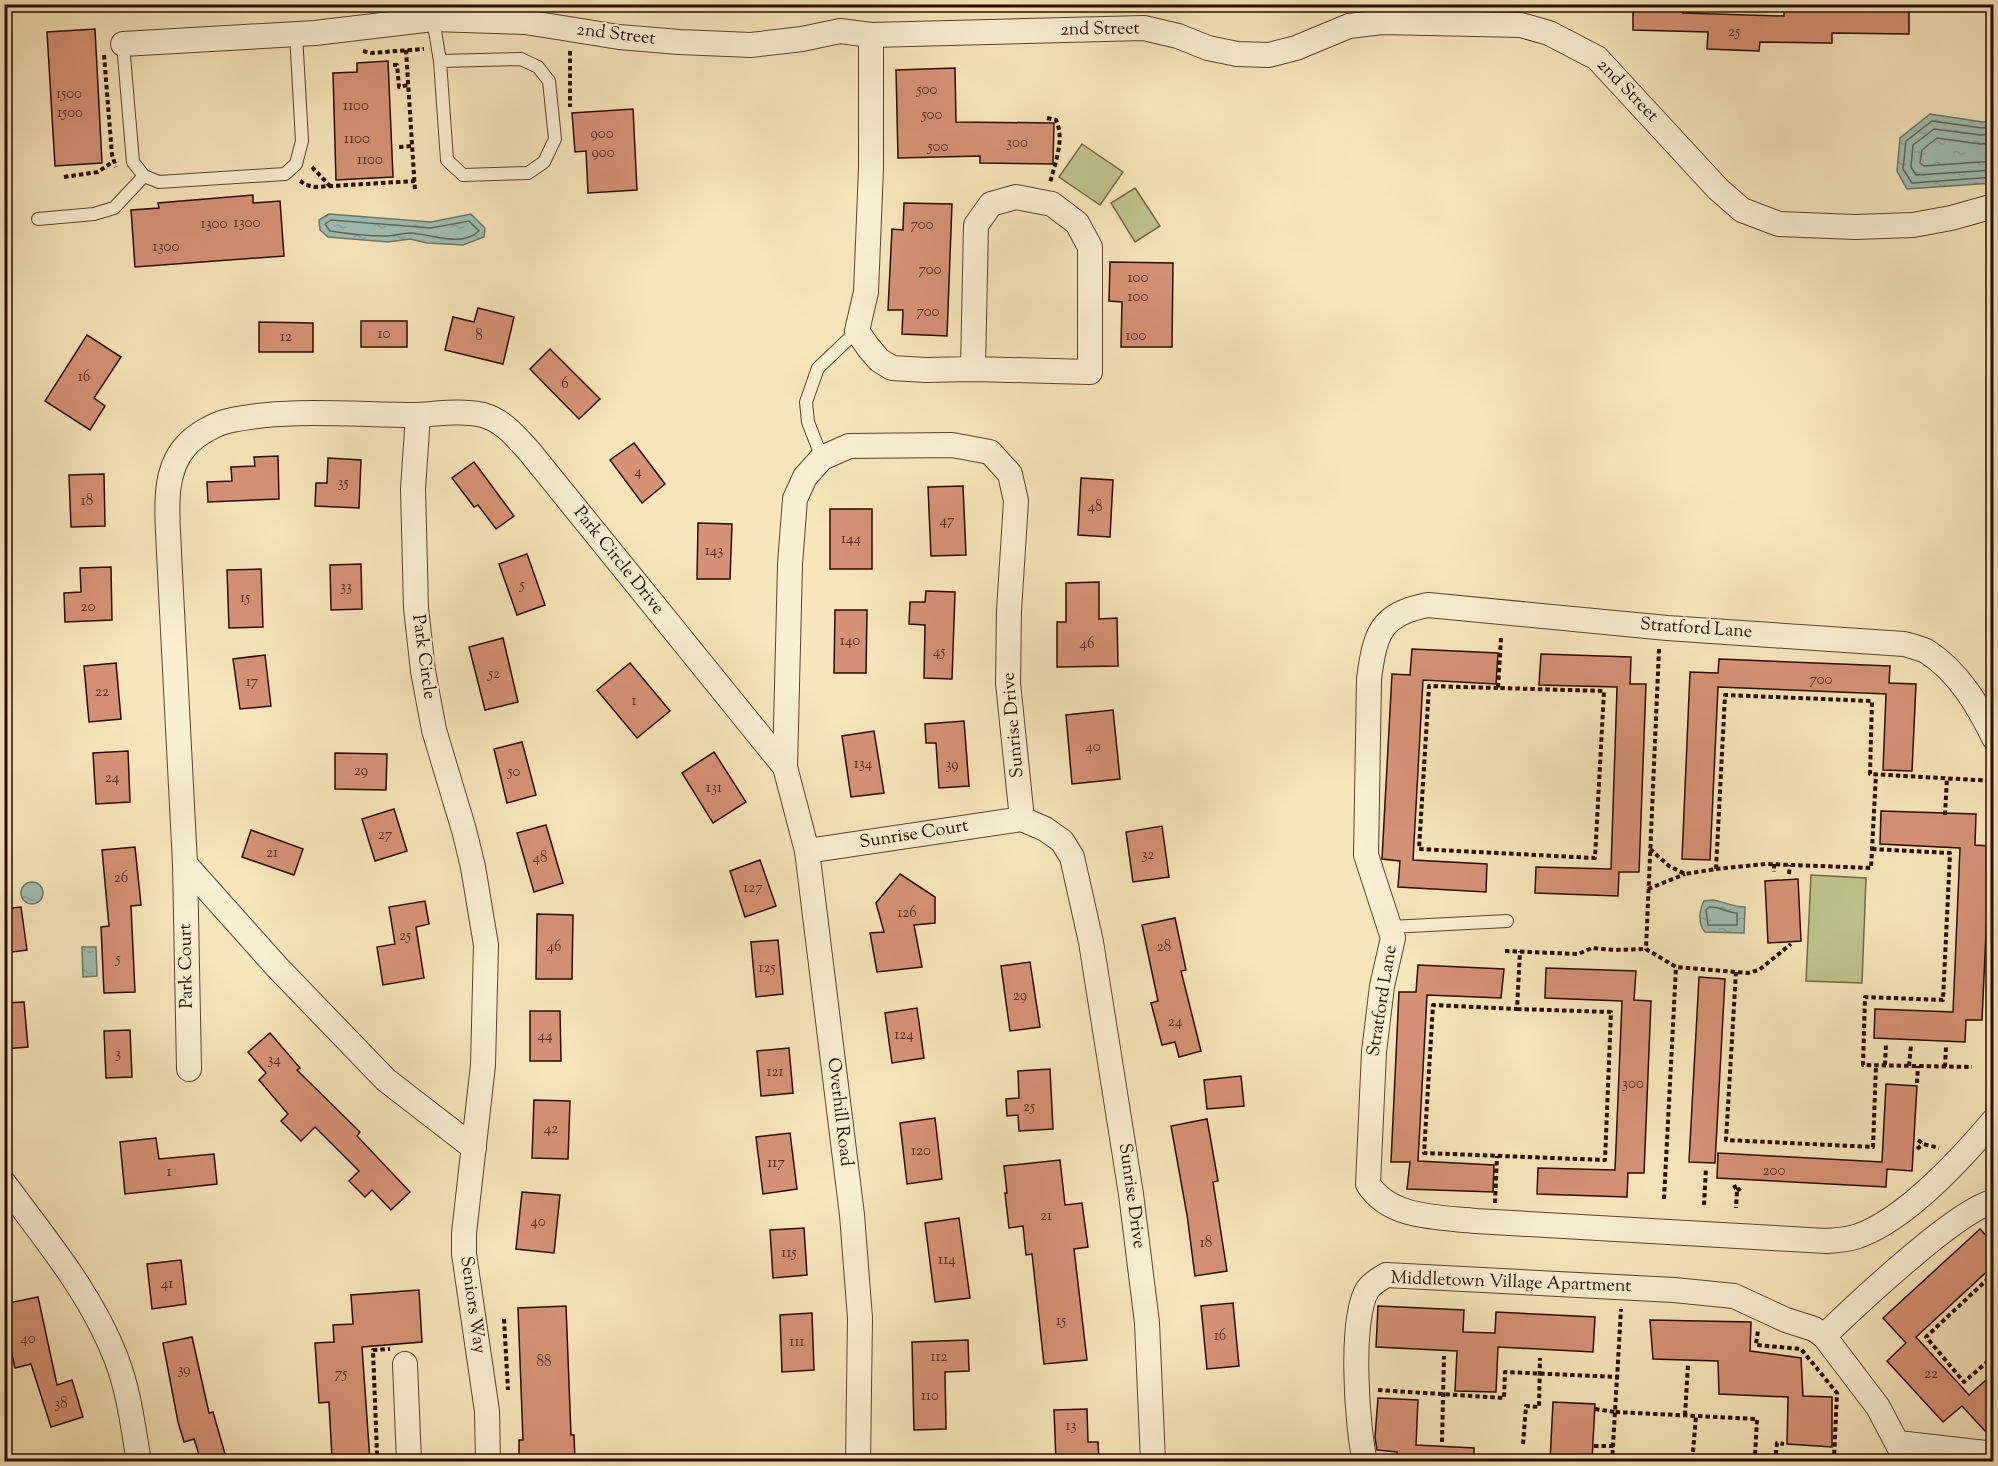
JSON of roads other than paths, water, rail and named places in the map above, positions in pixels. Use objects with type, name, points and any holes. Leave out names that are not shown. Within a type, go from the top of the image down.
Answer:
[{"type":"street","name":"2nd Street","points":[[114,48],[296,34],[433,19],[525,22],[619,37],[751,45],[802,39],[840,31],[871,34],[1144,28],[1178,36],[1208,48],[1237,54],[1269,55],[1296,48],[1348,26],[1382,22],[1521,25],[1549,33],[1597,58],[1718,189],[1742,210],[1779,224],[1855,227],[1913,225],[1951,218],[1994,206]]},
{"type":"street","points":[[871,34],[871,168],[866,292],[857,330],[879,360],[892,368],[926,370],[1090,372],[1090,247],[1077,223],[1052,204],[1016,197],[991,204],[976,225],[974,369]]},
{"type":"street","name":"Park Circle Drive","points":[[418,415],[440,413],[482,415],[508,428],[785,767]]},
{"type":"street","points":[[418,415],[283,414],[230,420],[201,433],[184,447],[169,482],[169,553],[185,864],[277,967],[386,1080],[474,1148]]},
{"type":"street","name":"Park Circle","points":[[418,415],[413,489],[416,608],[423,671],[434,730],[464,830],[486,945],[483,1065],[474,1148]]},
{"type":"street","name":"Sunrise Drive","points":[[785,767],[790,564],[795,499],[805,477],[822,458],[849,446],[952,445],[990,452],[1010,474],[1016,501],[1009,611],[1008,683],[1022,819],[1046,829],[1062,841],[1072,857],[1091,942],[1133,1206],[1147,1323],[1153,1461]]},
{"type":"street","name":"Stratford Lane","points":[[1994,738],[1982,713],[1957,676],[1925,651],[1904,644],[1667,628],[1428,605],[1410,609],[1392,617],[1382,630],[1373,650],[1369,679],[1366,855],[1393,938],[1382,986],[1374,1052],[1368,1184],[1386,1204],[1397,1208],[1418,1214],[1476,1221],[1814,1241],[1836,1240],[1867,1232],[1886,1222],[1918,1198],[1964,1156],[1994,1120]]},
{"type":"street","name":"Overhill Road","points":[[785,767],[807,851],[852,1215],[860,1318],[858,1461]]},
{"type":"street","name":"Sunrise Court","points":[[807,851],[1022,819]]},
{"type":"street","name":"Park Court","points":[[185,864],[189,1069]]},
{"type":"street","name":"Seniors Way","points":[[474,1148],[464,1233],[464,1254],[487,1411],[488,1461]]},
{"type":"street","points":[[4,1183],[82,1290],[116,1358],[128,1400],[139,1461]]},
{"type":"street","points":[[1824,1336],[1846,1314],[1948,1227],[1985,1202],[1994,1202]]},
{"type":"street","name":"Middletown Village Apartment","points":[[1365,1461],[1356,1362],[1362,1301],[1369,1287],[1386,1275],[1674,1290],[1734,1296],[1786,1320],[1814,1329],[1824,1336],[1878,1407],[1902,1452],[1994,1454]]},
{"type":"street","points":[[399,1356],[410,1461]]},
{"type":"lane","points":[[433,19],[440,61],[447,160],[463,174],[528,173],[544,162],[555,139],[549,81],[538,67],[521,59],[440,61]]},
{"type":"lane","points":[[114,48],[133,162],[144,176],[159,182],[285,174],[296,164],[302,141],[296,34]]},
{"type":"lane","points":[[38,219],[94,214],[114,208],[144,176]]},
{"type":"lane","points":[[822,458],[808,422],[806,402],[818,368],[857,330]]},
{"type":"lane","points":[[1390,927],[1507,921]]},
{"type":"water","points":[[1930,114],[1983,122],[1993,121],[1993,183],[1907,189],[1897,171],[1900,138]]},
{"type":"water","points":[[329,214],[431,222],[471,214],[485,228],[484,237],[463,245],[427,243],[410,239],[388,242],[328,237],[320,230],[319,220]]},
{"type":"water","points":[[32,882],[40,885],[43,893],[40,901],[32,904],[24,901],[21,893],[24,885]]},
{"type":"water","points":[[1713,900],[1745,907],[1744,933],[1705,932],[1700,921],[1701,909],[1704,901]]},
{"type":"water","points":[[82,947],[96,947],[97,976],[83,977]]}]
